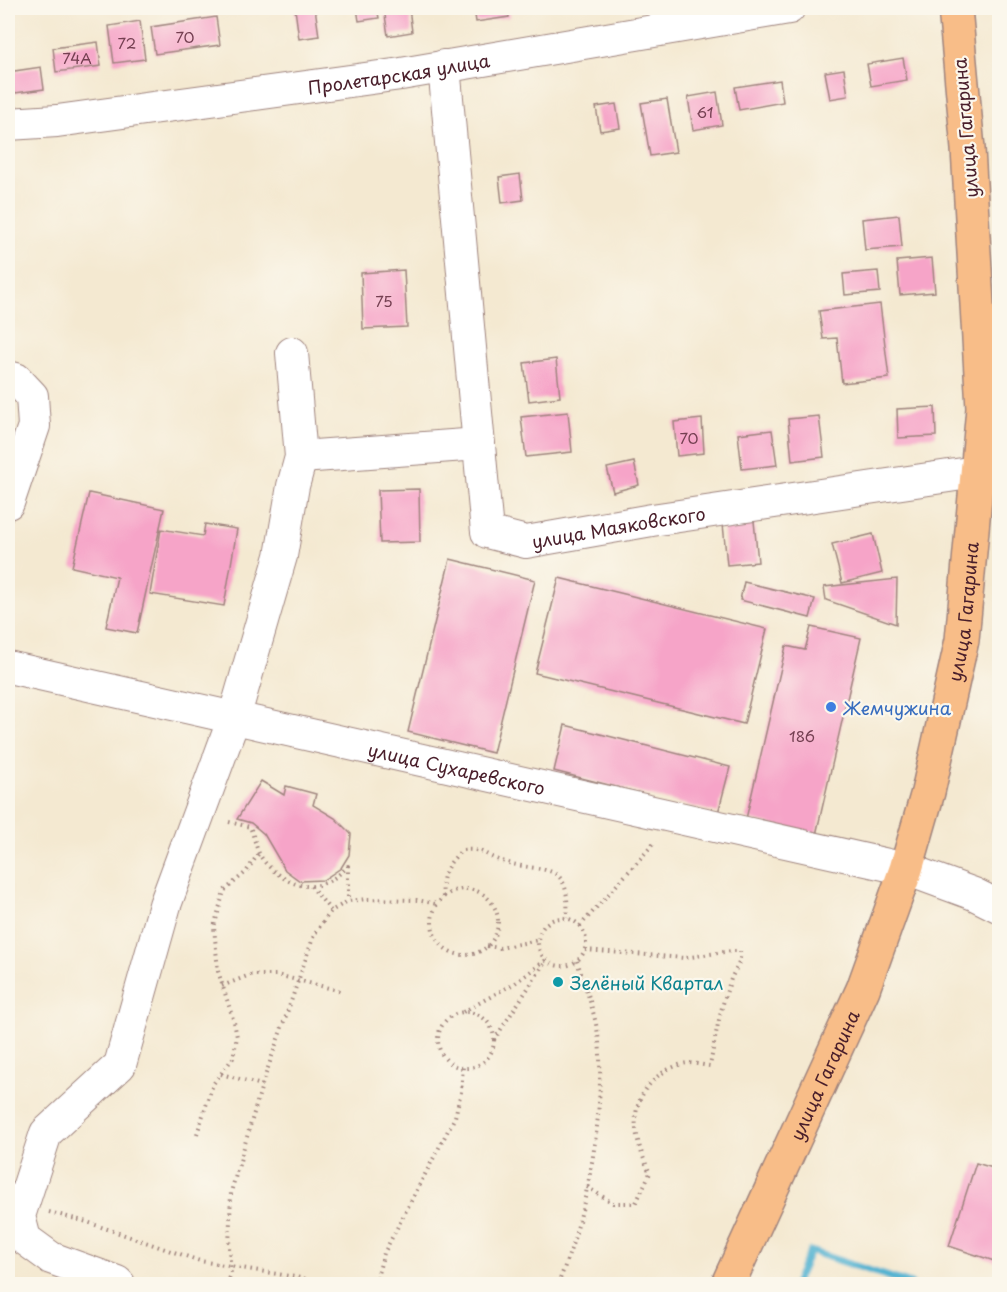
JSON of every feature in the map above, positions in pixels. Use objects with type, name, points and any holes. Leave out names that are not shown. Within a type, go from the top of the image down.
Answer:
[{"type":"main road","name":"улица Гагарина","points":[[728,1284],[863,989],[906,869],[930,783],[963,640],[988,471],[968,149],[955,8]]},
{"type":"street","name":"Пролетарская улица","points":[[8,124],[57,121],[444,66],[789,8]]},
{"type":"street","name":"улица Маяковского","points":[[444,66],[487,532],[526,542],[652,520],[988,471]]},
{"type":"street","points":[[119,1284],[51,1258],[25,1239],[19,1216],[46,1133],[120,1065],[165,905],[234,718],[281,556],[293,486],[301,457],[292,353]]},
{"type":"street","points":[[8,377],[16,379],[32,396],[34,426],[8,502]]},
{"type":"street","points":[[301,457],[479,444]]},
{"type":"street","name":"улица Сухаревского","points":[[8,667],[906,869],[974,894],[999,907]]},
{"type":"path","points":[[580,926],[676,818]]},
{"type":"path","points":[[229,822],[250,827],[260,853],[270,868],[297,885],[311,886],[326,883],[348,866],[348,901]]},
{"type":"path","points":[[442,897],[441,882],[448,864],[462,850],[478,849],[502,861],[549,869],[564,882],[568,901],[567,918]]},
{"type":"path","points":[[197,1134],[213,1084],[233,1058],[237,1037],[218,971],[214,927],[224,891],[246,872],[260,853]]},
{"type":"path","points":[[311,886],[331,911]]},
{"type":"path","points":[[471,890],[481,893],[495,908],[498,918],[494,938],[479,952],[458,955],[448,951],[439,944],[431,924],[432,914],[437,904],[442,897],[451,892],[471,890]]},
{"type":"path","points":[[227,1284],[231,1274],[229,1247],[231,1192],[262,1085],[314,935],[331,911],[348,901],[417,900],[437,904]]},
{"type":"path","points":[[567,918],[580,926],[586,937],[585,950],[577,961],[561,966],[546,960],[541,955],[538,940],[547,922],[567,918]]},
{"type":"path","points":[[488,946],[500,948],[538,940]]},
{"type":"path","points":[[585,950],[684,958],[740,951],[741,959],[730,980],[714,1039],[710,1066],[685,1063],[663,1072],[647,1086],[636,1110],[635,1131],[643,1159],[650,1173],[636,1203],[613,1203],[587,1187]]},
{"type":"path","points":[[546,960],[493,1041],[491,1052],[484,1061],[463,1068],[447,1061],[440,1052],[438,1040],[440,1029],[447,1020],[515,984],[546,960]]},
{"type":"path","points":[[558,1284],[572,1249],[587,1187],[597,1124],[600,1054],[595,1016],[577,961]]},
{"type":"path","points":[[222,986],[250,975],[277,975],[341,992]]},
{"type":"path","points":[[463,1013],[478,1015],[484,1020],[489,1026],[493,1041]]},
{"type":"path","points":[[377,1284],[384,1253],[455,1118],[461,1092],[463,1068]]},
{"type":"path","points":[[221,1074],[262,1085]]},
{"type":"path","points":[[19,1216],[49,1212],[87,1222],[200,1261],[321,1284]]},
{"type":"building","points":[[315,8],[319,36],[299,39],[295,9]]},
{"type":"building","points":[[357,8],[377,8],[379,18],[359,21]]},
{"type":"building","points":[[384,8],[409,8],[412,32],[388,36]]},
{"type":"building","points":[[474,8],[508,8],[509,17],[476,22]]},
{"type":"building","points":[[216,17],[220,45],[155,54],[151,27]]},
{"type":"building","points":[[140,21],[145,59],[114,63],[109,26]]},
{"type":"building","points":[[98,42],[101,66],[56,72],[53,48]]},
{"type":"building","points":[[903,58],[907,80],[871,86],[867,64]]},
{"type":"building","points":[[41,67],[44,89],[8,94],[8,72]]},
{"type":"building","points":[[844,69],[848,96],[830,99],[825,72]]},
{"type":"building","points":[[780,80],[783,102],[739,110],[735,87]]},
{"type":"building","points":[[717,92],[722,125],[693,130],[688,97]]},
{"type":"building","points":[[667,99],[676,152],[650,156],[641,103]]},
{"type":"building","points":[[616,104],[620,128],[600,131],[596,107]]},
{"type":"building","points":[[520,174],[523,200],[502,203],[499,177]]},
{"type":"building","points":[[899,215],[902,247],[865,250],[862,219]]},
{"type":"building","points":[[932,258],[935,292],[900,295],[897,261]]},
{"type":"building","points":[[404,270],[407,327],[363,329],[361,273]]},
{"type":"building","points":[[878,271],[880,292],[845,295],[843,274]]},
{"type":"building","points":[[880,304],[889,378],[842,383],[837,338],[823,339],[819,311]]},
{"type":"building","points":[[556,359],[560,397],[529,401],[524,363]]},
{"type":"building","points":[[935,407],[936,436],[898,438],[897,409]]},
{"type":"building","points":[[568,412],[572,452],[526,457],[521,417]]},
{"type":"building","points":[[819,416],[824,457],[792,461],[788,419]]},
{"type":"building","points":[[702,419],[704,453],[677,456],[674,422]]},
{"type":"building","points":[[772,430],[777,465],[742,469],[738,434]]},
{"type":"building","points":[[634,462],[639,485],[613,492],[607,468]]},
{"type":"building","points":[[419,489],[420,542],[380,543],[378,490]]},
{"type":"building","points":[[89,493],[164,509],[137,633],[106,627],[117,577],[72,567]]},
{"type":"building","points":[[754,521],[758,562],[727,565],[723,524]]},
{"type":"building","points":[[205,524],[237,529],[224,606],[150,594],[161,529],[203,536]]},
{"type":"building","points":[[873,534],[882,573],[842,583],[832,544]]},
{"type":"building","points":[[450,559],[535,580],[493,753],[408,732]]},
{"type":"building","points":[[559,578],[767,629],[744,724],[535,673]]},
{"type":"building","points":[[897,579],[896,624],[826,600],[824,587]]},
{"type":"building","points":[[744,582],[815,599],[810,618],[740,600]]},
{"type":"building","points":[[811,627],[861,638],[816,835],[746,819],[786,646],[805,650]]},
{"type":"building","points":[[565,725],[730,767],[718,813],[554,771]]},
{"type":"building","points":[[261,781],[284,795],[286,786],[316,794],[313,805],[335,818],[351,834],[349,855],[341,868],[323,880],[300,881],[285,870],[264,834],[251,823],[237,819]]},
{"type":"building","points":[[976,1163],[1000,1170],[1000,1263],[949,1246]]},
{"type":"waterway","points":[[795,1284],[810,1251],[911,1284]]},
{"type":"place","name":"Жемчужина","points":[[831,707]]},
{"type":"place","name":"Зелёный Квартал","points":[[558,982]]}]
